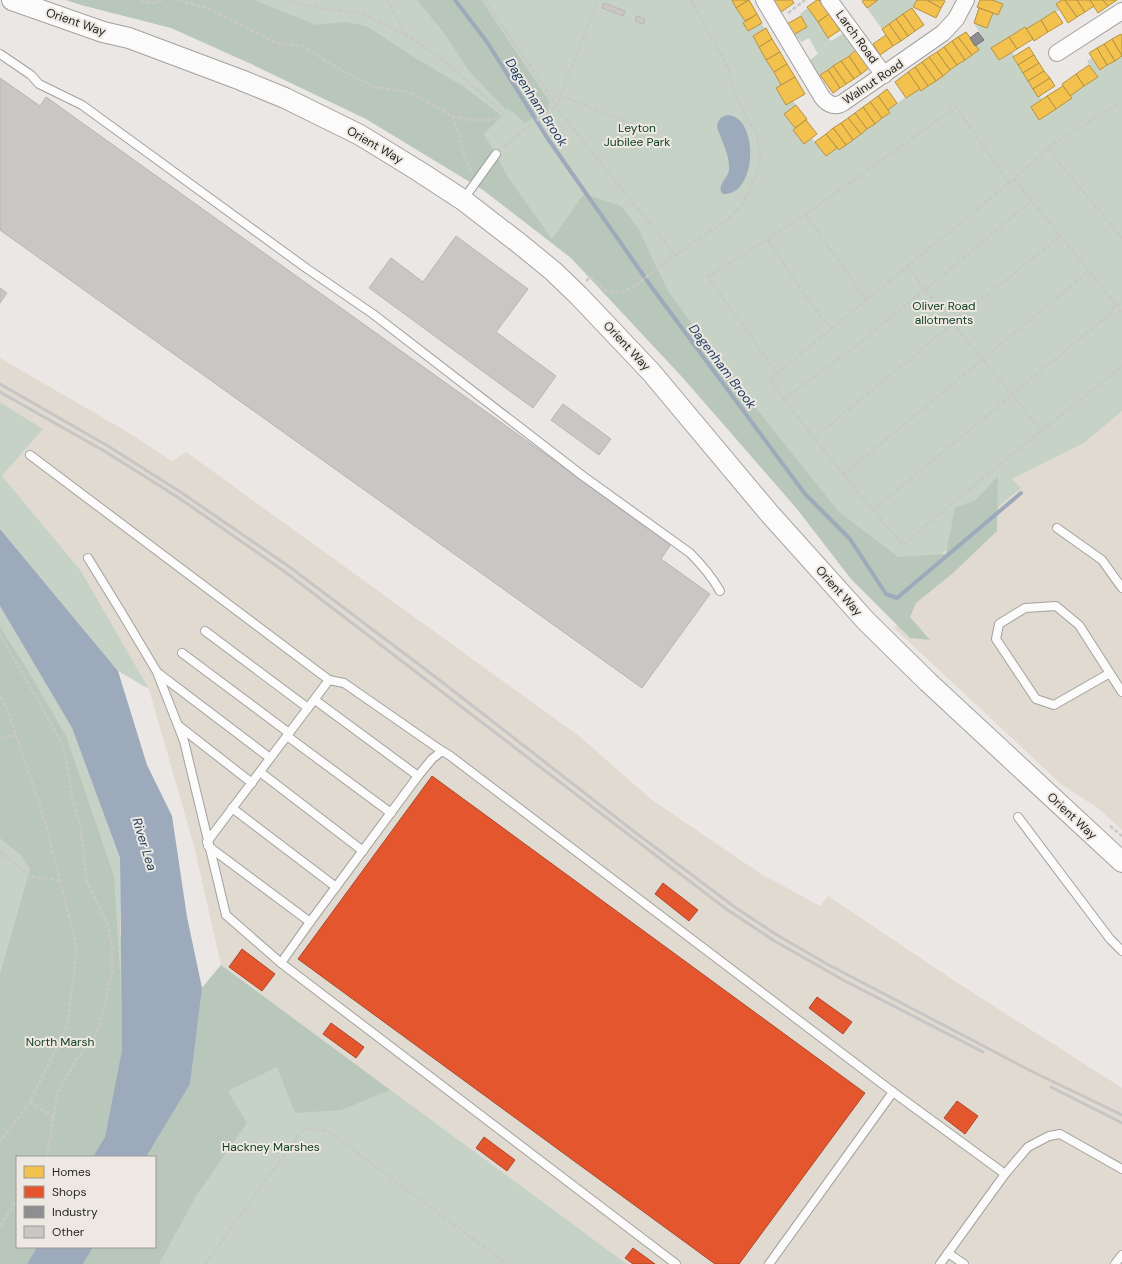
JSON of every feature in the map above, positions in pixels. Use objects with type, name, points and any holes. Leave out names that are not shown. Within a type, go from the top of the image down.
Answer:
[{"type":"street","name":"Orient Way","points":[[12,0],[103,32],[129,38],[285,98],[360,135],[418,170],[463,200],[520,244],[553,271],[651,372],[769,513],[866,621],[928,682],[1122,862]]},
{"type":"street","name":"Walnut Road","points":[[764,0],[822,97],[829,104],[834,106],[840,105],[943,33],[951,26],[966,0]]},
{"type":"street","name":"Larch Road","points":[[830,0],[884,75]]},
{"type":"street","points":[[1057,53],[1122,11]]},
{"type":"lane","points":[[0,54],[31,75],[39,84],[82,105],[306,268],[373,314],[583,476],[690,553],[709,575],[720,591]]},
{"type":"lane","points":[[463,200],[496,154]]},
{"type":"lane","points":[[30,455],[329,680],[344,683],[449,755],[892,1092],[1005,1174]]},
{"type":"lane","points":[[1057,528],[1102,560],[1122,588]]},
{"type":"lane","points":[[88,558],[157,672],[184,741],[226,915],[281,963],[676,1264]]},
{"type":"lane","points":[[1110,673],[1054,705],[1036,699],[996,639],[999,624],[1025,608],[1056,606],[1079,625],[1110,673],[1122,692]]},
{"type":"lane","points":[[205,631],[308,708]]},
{"type":"lane","points":[[182,653],[391,813]]},
{"type":"lane","points":[[157,672],[270,758]]},
{"type":"lane","points":[[208,844],[232,808],[329,680]]},
{"type":"lane","points":[[315,700],[418,776]]},
{"type":"lane","points":[[178,726],[252,783]]},
{"type":"lane","points":[[281,963],[418,776],[432,759],[442,751]]},
{"type":"lane","points":[[260,772],[363,851]]},
{"type":"lane","points":[[232,808],[336,887]]},
{"type":"lane","points":[[1018,817],[1110,939],[1122,951]]},
{"type":"lane","points":[[208,844],[310,922]]},
{"type":"lane","points":[[769,1264],[892,1092]]},
{"type":"lane","points":[[940,1264],[1005,1174],[1028,1147],[1049,1136],[1060,1134],[1122,1169]]},
{"type":"lane","points":[[948,1253],[964,1264]]},
{"type":"lane","points":[[1115,1264],[1122,1255]]},
{"type":"path","points":[[141,0],[152,4],[163,0]]},
{"type":"path","points":[[179,0],[209,9],[276,43],[303,46],[341,70],[375,87],[409,92],[452,116],[469,120],[488,120],[497,118],[504,113],[446,62],[407,35],[360,13],[320,8],[285,0]]},
{"type":"path","points":[[387,0],[407,35]]},
{"type":"path","points":[[484,0],[543,85],[556,107],[675,255]]},
{"type":"path","points":[[496,154],[523,130],[556,107],[598,0]]},
{"type":"path","points":[[584,282],[592,277],[605,290],[620,294],[637,285],[675,255],[728,219],[740,207],[750,191],[758,170],[760,153],[756,136],[735,95],[729,69],[691,0]]},
{"type":"path","points":[[776,22],[806,0]]},
{"type":"path","points":[[561,96],[629,123]]},
{"type":"path","points":[[1117,105],[1054,142],[1014,180],[770,380],[843,475],[903,545],[962,495],[1122,366]]},
{"type":"path","points":[[777,373],[708,277],[768,240],[806,214],[956,107],[1009,183]]},
{"type":"path","points":[[452,116],[471,174]]},
{"type":"path","points":[[1048,148],[1122,238]]},
{"type":"path","points":[[1014,180],[1115,303],[1122,314]]},
{"type":"path","points":[[784,399],[860,342],[925,290],[1031,201]]},
{"type":"path","points":[[806,214],[866,300]]},
{"type":"path","points":[[815,437],[900,367],[913,359],[920,350],[1060,236]]},
{"type":"path","points":[[768,240],[807,298],[831,329]]},
{"type":"path","points":[[908,266],[925,290],[1042,430]]},
{"type":"path","points":[[843,475],[1089,271]]},
{"type":"path","points":[[1115,303],[1122,306]]},
{"type":"path","points":[[873,510],[1112,312],[1115,303]]},
{"type":"path","points":[[0,634],[62,744],[68,769],[72,797],[80,824],[87,882],[107,924],[112,946],[112,973],[103,1012],[95,1038],[76,1060],[58,1091],[48,1156]]},
{"type":"path","points":[[0,697],[7,708],[45,820],[77,948],[67,1027],[30,1102],[0,1142]]},
{"type":"path","points":[[1,738],[16,735]]},
{"type":"path","points":[[0,850],[29,876],[60,881]]},
{"type":"path","points":[[0,858],[4,854]]},
{"type":"path","points":[[30,1102],[53,1117]]},
{"type":"path","points":[[205,1264],[304,1128],[328,1131],[507,1264]]},
{"type":"path","points":[[0,1226],[16,1201]]},
{"type":"shaded area","points":[[0,358],[124,430],[172,461],[186,452],[579,736],[652,800],[761,874],[820,906],[828,896],[953,980],[1122,1088],[1122,1264],[627,1264],[221,965],[194,846],[149,689],[81,571],[2,476],[43,429],[0,402]]},
{"type":"shaded area","points":[[1122,411],[1122,830],[1099,809],[1061,784],[894,628],[908,615],[899,589],[1020,488],[1011,479],[1084,443]]},
{"type":"green space","points":[[66,0],[254,0],[316,25],[346,22],[366,26],[464,87],[502,116],[484,134],[509,179],[552,239],[584,194],[621,206],[638,228],[668,291],[727,372],[838,511],[898,557],[946,554],[955,508],[976,500],[998,476],[997,531],[953,573],[916,603],[910,617],[930,640],[910,638],[851,579],[797,509],[683,378],[571,258],[483,190],[366,119],[249,63],[171,28]]},
{"type":"green space","points":[[91,0],[732,0],[745,21],[743,23],[748,31],[761,23],[765,29],[753,36],[781,85],[796,105],[784,114],[795,128],[793,130],[804,144],[812,138],[826,156],[837,148],[839,150],[890,113],[888,110],[906,97],[907,98],[920,89],[921,91],[978,51],[975,46],[984,40],[974,23],[987,28],[993,13],[998,15],[1003,4],[992,0],[1062,0],[1056,4],[1059,10],[1026,29],[1024,27],[992,48],[999,60],[1012,52],[1015,56],[1013,58],[1042,100],[1031,107],[1039,120],[1097,77],[1087,61],[1092,58],[1100,70],[1122,56],[1122,411],[1084,443],[1012,479],[1021,488],[899,589],[637,318],[534,223],[407,132],[234,48]]},
{"type":"green space","points":[[417,0],[481,0],[549,101],[548,110],[525,123],[508,108],[506,110],[469,71],[444,33]]},
{"type":"green space","points":[[878,0],[917,0],[912,8],[882,29],[867,8]]},
{"type":"green space","points":[[808,8],[831,41],[844,33],[856,50],[819,76],[810,60],[818,54],[809,38],[801,42],[793,35],[807,27],[800,14]]},
{"type":"green space","points":[[0,402],[43,429],[2,476],[81,571],[149,689],[118,671],[0,529]]},
{"type":"green space","name":"Hackney Marshes","points":[[0,606],[72,728],[120,858],[120,935],[202,988],[221,965],[627,1264],[0,1264]]},
{"type":"green space","name":"North Marsh","points":[[0,627],[27,669],[66,736],[114,876],[120,971],[122,1050],[105,1137],[94,1156],[16,1156],[16,1248],[36,1248],[27,1264],[0,1264],[0,974],[30,869],[22,856],[0,838]]},
{"type":"green space","points":[[221,965],[390,1090],[341,1110],[295,1113],[277,1067],[228,1091],[247,1123],[196,1196],[159,1264],[83,1264],[92,1248],[156,1248],[156,1156],[147,1156],[190,1084],[202,988]]},
{"type":"water","points":[[728,115],[738,119],[745,128],[749,141],[750,156],[748,170],[743,183],[735,191],[723,194],[721,191],[721,185],[728,172],[729,164],[727,153],[717,127],[720,119]]},
{"type":"water","name":"River Lea","points":[[0,529],[118,671],[147,765],[172,816],[187,917],[202,988],[190,1084],[147,1156],[94,1156],[105,1137],[122,1050],[120,858],[72,728],[0,606]]},
{"type":"water","points":[[36,1248],[92,1248],[83,1264],[27,1264]]},
{"type":"building: Homes","points":[[732,0],[749,0],[736,8]]},
{"type":"building: Homes","points":[[749,0],[757,14],[745,21],[736,8]]},
{"type":"building: Homes","points":[[792,0],[794,3],[781,12],[773,1]]},
{"type":"building: Homes","points":[[819,0],[829,14],[818,22],[807,7]]},
{"type":"building: Homes","points":[[878,0],[867,8],[862,1]]},
{"type":"building: Homes","points":[[917,0],[927,0],[941,8],[936,18],[913,7]]},
{"type":"building: Homes","points":[[927,0],[943,0],[945,1],[941,8]]},
{"type":"building: Homes","points":[[980,0],[992,0],[1003,4],[998,15],[977,7]]},
{"type":"building: Homes","points":[[1062,0],[1065,0],[1077,17],[1068,23],[1056,4]]},
{"type":"building: Homes","points":[[1065,0],[1077,0],[1085,12],[1077,17]]},
{"type":"building: Homes","points":[[1077,0],[1090,0],[1094,6],[1085,12]]},
{"type":"building: Homes","points":[[1090,0],[1103,0],[1108,6],[1098,13]]},
{"type":"building: Homes","points":[[1103,0],[1117,0],[1108,6]]},
{"type":"building: Homes","points":[[912,8],[924,25],[915,31],[903,14]]},
{"type":"building: Homes","points":[[979,8],[993,13],[987,28],[974,23]]},
{"type":"building: Homes","points":[[1055,11],[1063,23],[1048,32],[1041,20]]},
{"type":"building: Homes","points":[[757,14],[762,23],[748,31],[743,23]]},
{"type":"building: Homes","points":[[829,14],[840,30],[828,38],[818,22]]},
{"type":"building: Homes","points":[[903,14],[915,31],[908,36],[896,19]]},
{"type":"building: Homes","points":[[801,16],[807,27],[793,35],[787,24]]},
{"type":"building: Homes","points":[[896,19],[908,36],[901,41],[889,24]]},
{"type":"building: Homes","points":[[1041,20],[1048,32],[1034,41],[1026,29]]},
{"type":"building: Homes","points":[[889,24],[901,41],[893,46],[882,29]]},
{"type":"building: Homes","points":[[1025,27],[1033,39],[1017,49],[1009,37]]},
{"type":"building: Homes","points":[[766,28],[772,39],[759,47],[753,36]]},
{"type":"building: Homes","points":[[966,32],[979,50],[972,55],[958,37]]},
{"type":"building: Homes","points":[[1121,34],[1122,36],[1122,56],[1112,39]]},
{"type":"building: Homes","points":[[886,35],[893,46],[880,55],[873,44]]},
{"type":"building: Homes","points":[[958,37],[972,55],[965,60],[952,41]]},
{"type":"building: Homes","points":[[1009,37],[1017,49],[999,60],[991,48]]},
{"type":"building: Homes","points":[[772,39],[780,52],[766,60],[759,47]]},
{"type":"building: Homes","points":[[1112,39],[1122,56],[1115,61],[1104,44]]},
{"type":"building: Homes","points":[[952,41],[965,60],[957,65],[944,47]]},
{"type":"building: Homes","points":[[1104,44],[1115,61],[1107,65],[1097,48]]},
{"type":"building: Homes","points":[[944,47],[957,65],[950,70],[937,52]]},
{"type":"building: Homes","points":[[1029,47],[1034,55],[1018,65],[1013,57]]},
{"type":"building: Homes","points":[[1097,48],[1107,65],[1100,70],[1089,53]]},
{"type":"building: Homes","points":[[856,50],[869,68],[861,74],[849,56]]},
{"type":"building: Homes","points":[[780,52],[787,64],[774,72],[766,60]]},
{"type":"building: Homes","points":[[937,52],[950,70],[943,76],[929,57]]},
{"type":"building: Homes","points":[[1034,55],[1039,63],[1023,73],[1018,65]]},
{"type":"building: Homes","points":[[849,56],[861,74],[854,79],[841,61]]},
{"type":"building: Homes","points":[[929,57],[943,76],[936,81],[922,62]]},
{"type":"building: Homes","points":[[841,61],[854,79],[846,84],[833,66]]},
{"type":"building: Homes","points":[[922,62],[936,81],[928,86],[915,67]]},
{"type":"building: Homes","points":[[1039,63],[1044,71],[1028,81],[1023,73]]},
{"type":"building: Homes","points":[[787,64],[795,77],[781,85],[774,72]]},
{"type":"building: Homes","points":[[1089,65],[1098,77],[1084,86],[1076,74]]},
{"type":"building: Homes","points":[[833,66],[846,84],[840,88],[828,70]]},
{"type":"building: Homes","points":[[915,67],[928,86],[921,91],[908,72]]},
{"type":"building: Homes","points":[[828,70],[840,88],[833,93],[820,75]]},
{"type":"building: Homes","points":[[1044,71],[1050,78],[1033,89],[1028,81]]},
{"type":"building: Homes","points":[[908,72],[920,89],[906,98],[895,82]]},
{"type":"building: Homes","points":[[1076,74],[1084,86],[1070,96],[1062,84]]},
{"type":"building: Homes","points":[[795,77],[805,94],[786,105],[776,88]]},
{"type":"building: Homes","points":[[1050,78],[1055,86],[1038,97],[1033,89]]},
{"type":"building: Homes","points":[[1063,86],[1072,98],[1056,109],[1047,96]]},
{"type":"building: Homes","points":[[887,89],[897,103],[888,110],[878,96]]},
{"type":"building: Homes","points":[[878,96],[890,113],[882,118],[870,102]]},
{"type":"building: Homes","points":[[1047,96],[1056,109],[1039,120],[1031,107]]},
{"type":"building: Homes","points":[[870,102],[882,118],[875,124],[863,107]]},
{"type":"building: Homes","points":[[796,105],[807,119],[795,128],[784,114]]},
{"type":"building: Homes","points":[[863,107],[875,124],[867,129],[855,113]]},
{"type":"building: Homes","points":[[855,113],[867,129],[861,134],[848,118]]},
{"type":"building: Homes","points":[[848,118],[861,134],[853,140],[841,123]]},
{"type":"building: Homes","points":[[806,120],[817,134],[804,144],[793,130]]},
{"type":"building: Homes","points":[[841,123],[853,140],[846,145],[833,128]]},
{"type":"building: Homes","points":[[833,128],[846,145],[839,150],[826,134]]},
{"type":"building: Homes","points":[[826,134],[837,148],[826,156],[815,142]]},
{"type":"building: Shops","points":[[432,776],[865,1093],[739,1264],[715,1264],[298,959]]},
{"type":"building: Shops","points":[[663,883],[698,910],[689,921],[655,894]]},
{"type":"building: Shops","points":[[242,949],[275,974],[262,991],[229,967]]},
{"type":"building: Shops","points":[[817,997],[852,1022],[843,1034],[809,1008]]},
{"type":"building: Shops","points":[[331,1023],[364,1047],[356,1058],[323,1034]]},
{"type":"building: Shops","points":[[957,1101],[978,1116],[965,1134],[944,1118]]},
{"type":"building: Shops","points":[[484,1137],[515,1160],[507,1171],[476,1148]]},
{"type":"building: Shops","points":[[633,1248],[655,1264],[633,1264],[625,1258]]},
{"type":"building: Industry","points":[[978,32],[984,40],[975,46],[970,38]]},
{"type":"building: Other","points":[[604,3],[625,11],[623,16],[602,8]]},
{"type":"building: Other","points":[[637,16],[645,19],[643,24],[635,21]]},
{"type":"building: Other","points":[[0,78],[40,106],[46,97],[671,544],[661,559],[710,594],[642,688],[0,230]]},
{"type":"building: Other","points":[[456,236],[528,289],[496,332],[556,376],[533,408],[369,288],[391,258],[423,282]]},
{"type":"building: Other","points":[[0,288],[7,293],[0,303]]},
{"type":"building: Other","points":[[563,404],[611,439],[599,455],[551,420]]},
{"type":"waterway","name":"Dagenham Brook","points":[[455,0],[487,42],[548,139],[653,289],[805,494],[850,539],[886,594],[897,598],[1021,493]]},
{"type":"railway","points":[[0,384],[108,446],[182,493],[291,568],[442,682],[636,833],[736,908],[777,935],[827,964],[1033,1072],[1122,1115]]},
{"type":"railway","points":[[0,392],[106,452],[179,498],[288,574],[725,908],[773,940],[845,981],[983,1052]]},
{"type":"railway","points":[[1051,1087],[1122,1123]]},
{"type":"park label","name":"Leyton Jubilee Park","points":[[637,135]]},
{"type":"park label","name":"Oliver Road allotments","points":[[944,313]]}]
